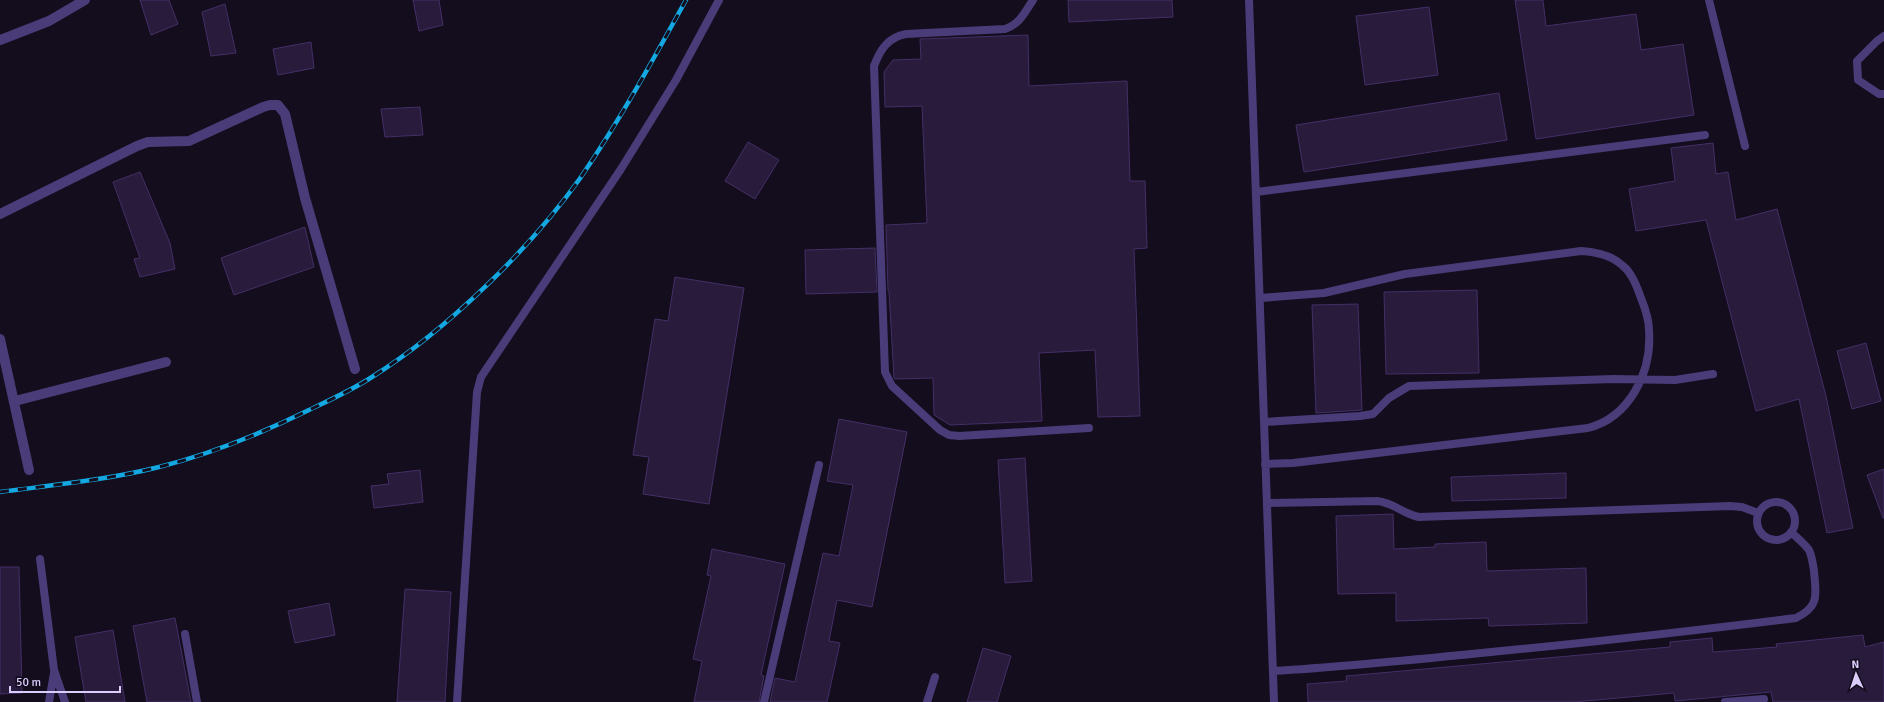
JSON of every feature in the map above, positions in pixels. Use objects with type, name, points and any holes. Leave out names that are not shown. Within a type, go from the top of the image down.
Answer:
[{"type":"street","points":[[0,40],[49,20],[85,0]]},
{"type":"street","points":[[0,214],[137,146],[148,142],[178,143],[189,141],[270,104],[278,105],[285,114],[305,198],[355,369]]},
{"type":"street","points":[[0,339],[15,401],[29,470]]},
{"type":"street","points":[[15,401],[166,362]]},
{"type":"lane","points":[[457,702],[477,392],[481,377],[621,169],[676,80],[719,0]]},
{"type":"lane","points":[[1033,0],[1019,22],[1014,26],[1005,29],[906,34],[895,36],[889,41],[878,57],[874,66],[885,372],[892,386],[940,430],[949,435],[959,436],[1089,428]]},
{"type":"lane","points":[[1249,0],[1261,298],[1265,464],[1274,702]]},
{"type":"lane","points":[[1709,0],[1744,146]]},
{"type":"lane","points":[[1884,36],[1877,41],[1858,62],[1858,80],[1880,94],[1884,94]]},
{"type":"lane","points":[[1256,192],[1705,135]]},
{"type":"lane","points":[[1261,298],[1317,294],[1405,274],[1560,252],[1597,252],[1613,258],[1624,266],[1636,286],[1646,311],[1649,330],[1648,354],[1642,380],[1621,409],[1600,424],[1588,428],[1293,463],[1265,464]]},
{"type":"lane","points":[[1264,422],[1372,414],[1389,398],[1409,386],[1605,379],[1675,380],[1713,374]]},
{"type":"lane","points":[[764,702],[819,465]]},
{"type":"lane","points":[[1267,503],[1388,502],[1411,515],[1419,517],[1730,506],[1742,507],[1758,513]]},
{"type":"lane","points":[[1772,502],[1784,504],[1793,513],[1795,520],[1791,532],[1780,539],[1768,538],[1759,530],[1757,525],[1758,513],[1766,505],[1772,502]]},
{"type":"lane","points":[[1273,671],[1330,668],[1612,640],[1796,618],[1804,614],[1813,606],[1817,597],[1809,550],[1791,532]]},
{"type":"lane","points":[[40,559],[54,670],[65,702]]},
{"type":"lane","points":[[185,634],[197,702]]},
{"type":"lane","points":[[49,702],[54,670]]},
{"type":"lane","points":[[927,702],[935,677]]},
{"type":"lane","points":[[1725,702],[1764,699]]},
{"type":"building","points":[[140,0],[169,0],[178,24],[151,35]]},
{"type":"building","points":[[413,0],[439,0],[443,25],[419,31]]},
{"type":"building","points":[[1068,0],[1172,0],[1173,17],[1069,22]]},
{"type":"building","points":[[1515,0],[1543,0],[1546,26],[1636,14],[1641,50],[1683,44],[1694,115],[1536,139]]},
{"type":"building","points":[[225,4],[236,53],[211,56],[202,12]]},
{"type":"building","points":[[1429,7],[1438,75],[1365,85],[1356,16]]},
{"type":"building","points":[[1028,35],[1029,86],[1127,81],[1130,181],[1145,181],[1147,248],[1134,249],[1140,416],[1098,417],[1095,350],[1039,353],[1042,421],[950,425],[934,415],[933,378],[894,378],[888,291],[886,225],[927,223],[922,106],[885,107],[884,72],[893,60],[921,59],[920,39]]},
{"type":"building","points":[[311,42],[314,68],[278,75],[273,49]]},
{"type":"building","points":[[1499,93],[1507,140],[1304,172],[1296,125]]},
{"type":"building","points":[[420,107],[423,135],[385,137],[381,109]]},
{"type":"building","points":[[748,142],[779,160],[755,199],[725,181]]},
{"type":"building","points":[[1713,143],[1716,174],[1728,172],[1736,220],[1777,209],[1826,396],[1853,528],[1827,533],[1799,399],[1756,411],[1706,220],[1636,231],[1629,189],[1675,181],[1671,148]]},
{"type":"building","points":[[140,172],[170,243],[175,269],[140,277],[134,259],[140,258],[113,182]]},
{"type":"building","points":[[305,227],[314,267],[234,295],[221,258]]},
{"type":"building","points":[[875,248],[877,292],[806,294],[805,250]]},
{"type":"building","points":[[675,277],[744,288],[709,504],[643,494],[649,457],[633,455],[655,319],[668,321]]},
{"type":"building","points":[[1477,290],[1479,373],[1386,374],[1384,292]]},
{"type":"building","points":[[1358,304],[1362,410],[1316,413],[1312,305]]},
{"type":"building","points":[[1866,343],[1881,401],[1852,409],[1837,351]]},
{"type":"building","points":[[839,419],[907,432],[872,607],[837,600],[829,641],[840,643],[827,702],[770,702],[775,678],[795,682],[823,553],[839,556],[853,485],[827,481]]},
{"type":"building","points":[[1025,458],[1032,581],[1005,583],[998,460]]},
{"type":"building","points":[[1884,469],[1884,518],[1883,518],[1867,475]]},
{"type":"building","points":[[420,470],[423,502],[374,508],[371,486],[389,484],[387,474]]},
{"type":"building","points":[[1566,473],[1566,498],[1452,501],[1451,477]]},
{"type":"building","points":[[1393,514],[1394,549],[1435,547],[1435,544],[1486,542],[1487,571],[1586,568],[1587,623],[1489,626],[1488,618],[1396,621],[1396,593],[1338,594],[1336,516]]},
{"type":"building","points":[[712,549],[785,564],[761,675],[764,676],[759,702],[694,702],[702,661],[693,659],[711,576],[707,575]]},
{"type":"building","points":[[0,567],[19,567],[22,693],[0,694]]},
{"type":"building","points":[[405,589],[451,592],[445,702],[397,702]]},
{"type":"building","points":[[329,603],[335,635],[295,643],[288,611]]},
{"type":"building","points":[[175,618],[191,702],[147,702],[133,626]]},
{"type":"building","points":[[113,630],[125,702],[86,702],[75,637]]},
{"type":"building","points":[[1863,635],[1865,647],[1884,642],[1884,702],[1773,702],[1771,692],[1675,701],[1674,693],[1574,702],[1308,702],[1307,684],[1347,681],[1346,676],[1670,647],[1670,642],[1712,638],[1713,652],[1777,647],[1776,644]]},
{"type":"building","points":[[983,648],[1011,656],[997,702],[967,702]]},
{"type":"railway","points":[[0,492],[80,482],[139,472],[216,450],[291,419],[333,399],[364,382],[400,358],[458,312],[486,286],[512,260],[560,204],[581,177],[623,112],[686,0]]}]
